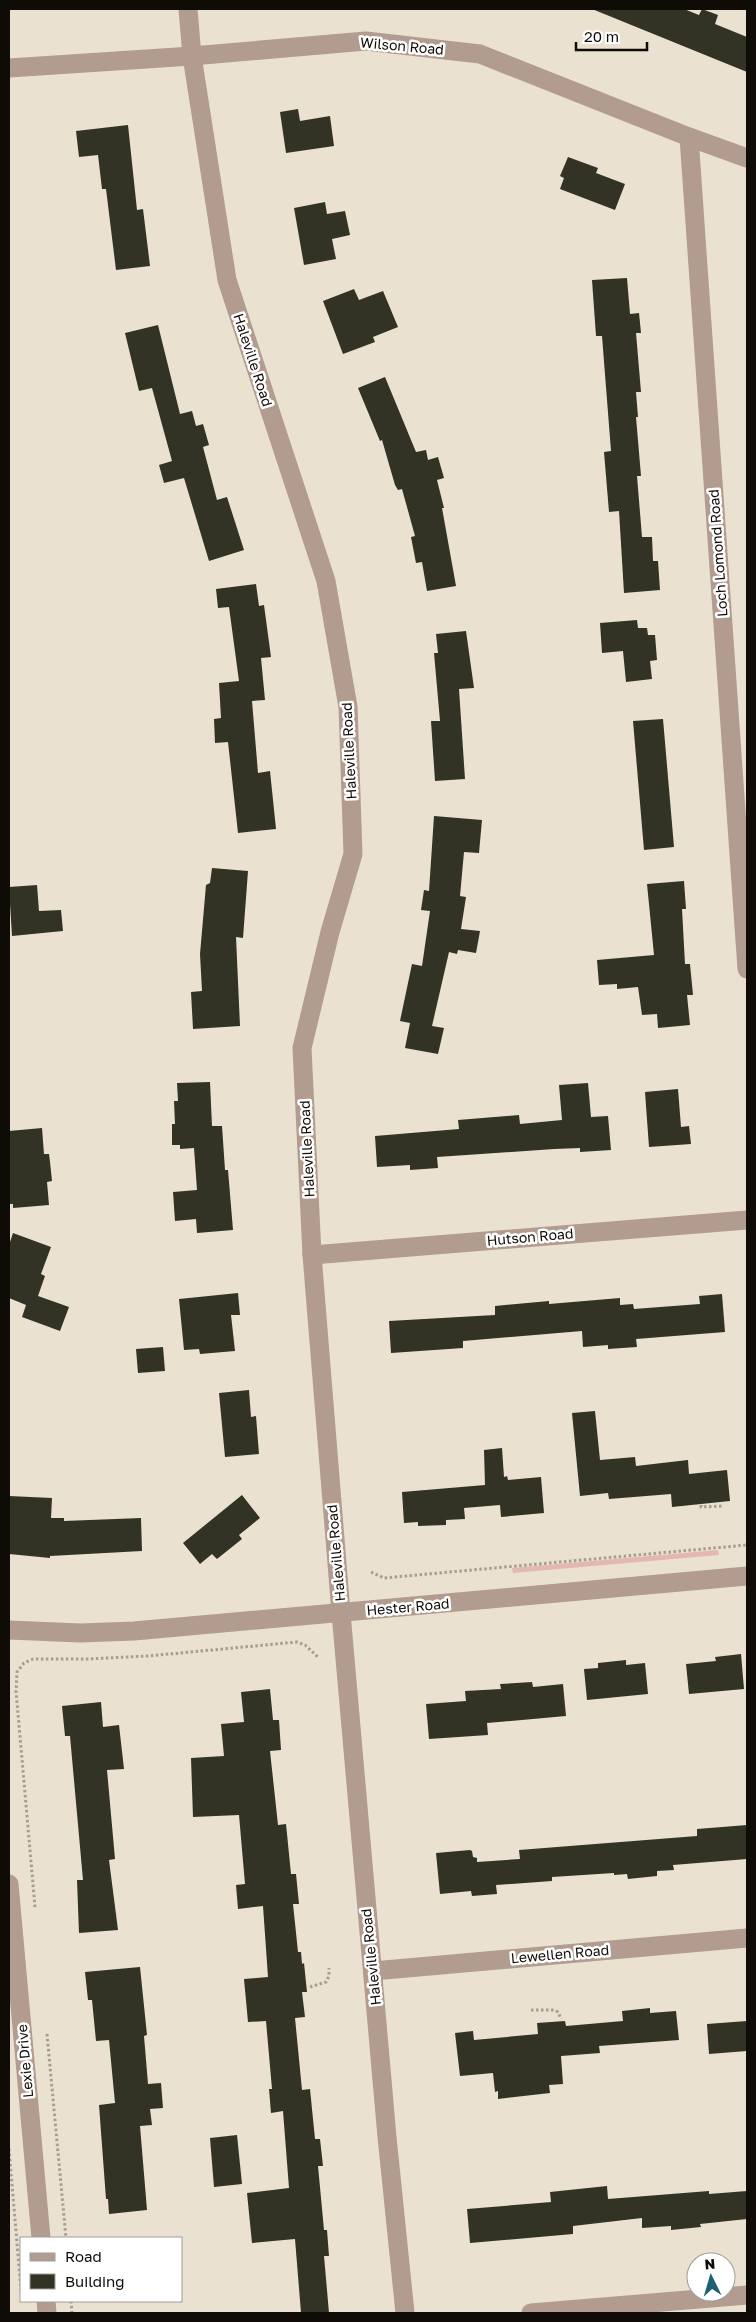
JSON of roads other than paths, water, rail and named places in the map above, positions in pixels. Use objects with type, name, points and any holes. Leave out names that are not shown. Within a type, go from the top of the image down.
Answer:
[{"type":"street","name":"Haleville Road","points":[[188,9],[192,56],[227,280],[326,581],[348,707],[353,854],[330,932],[302,1048],[312,1255],[341,1613],[405,2313]]},
{"type":"street","name":"Wilson Road","points":[[9,68],[192,56],[366,41],[480,54],[689,138],[747,158]]},
{"type":"street","name":"Loch Lomond Road","points":[[689,138],[747,969]]},
{"type":"street","name":"Hutson Road","points":[[312,1255],[747,1220]]},
{"type":"street","name":"Hester Road","points":[[9,1630],[103,1633],[747,1576]]},
{"type":"street","name":"Lexie Drive","points":[[9,1884],[41,2237]]},
{"type":"street","name":"Lewellen Road","points":[[373,1971],[747,1938]]},
{"type":"street","points":[[531,2313],[747,2295]]}]
